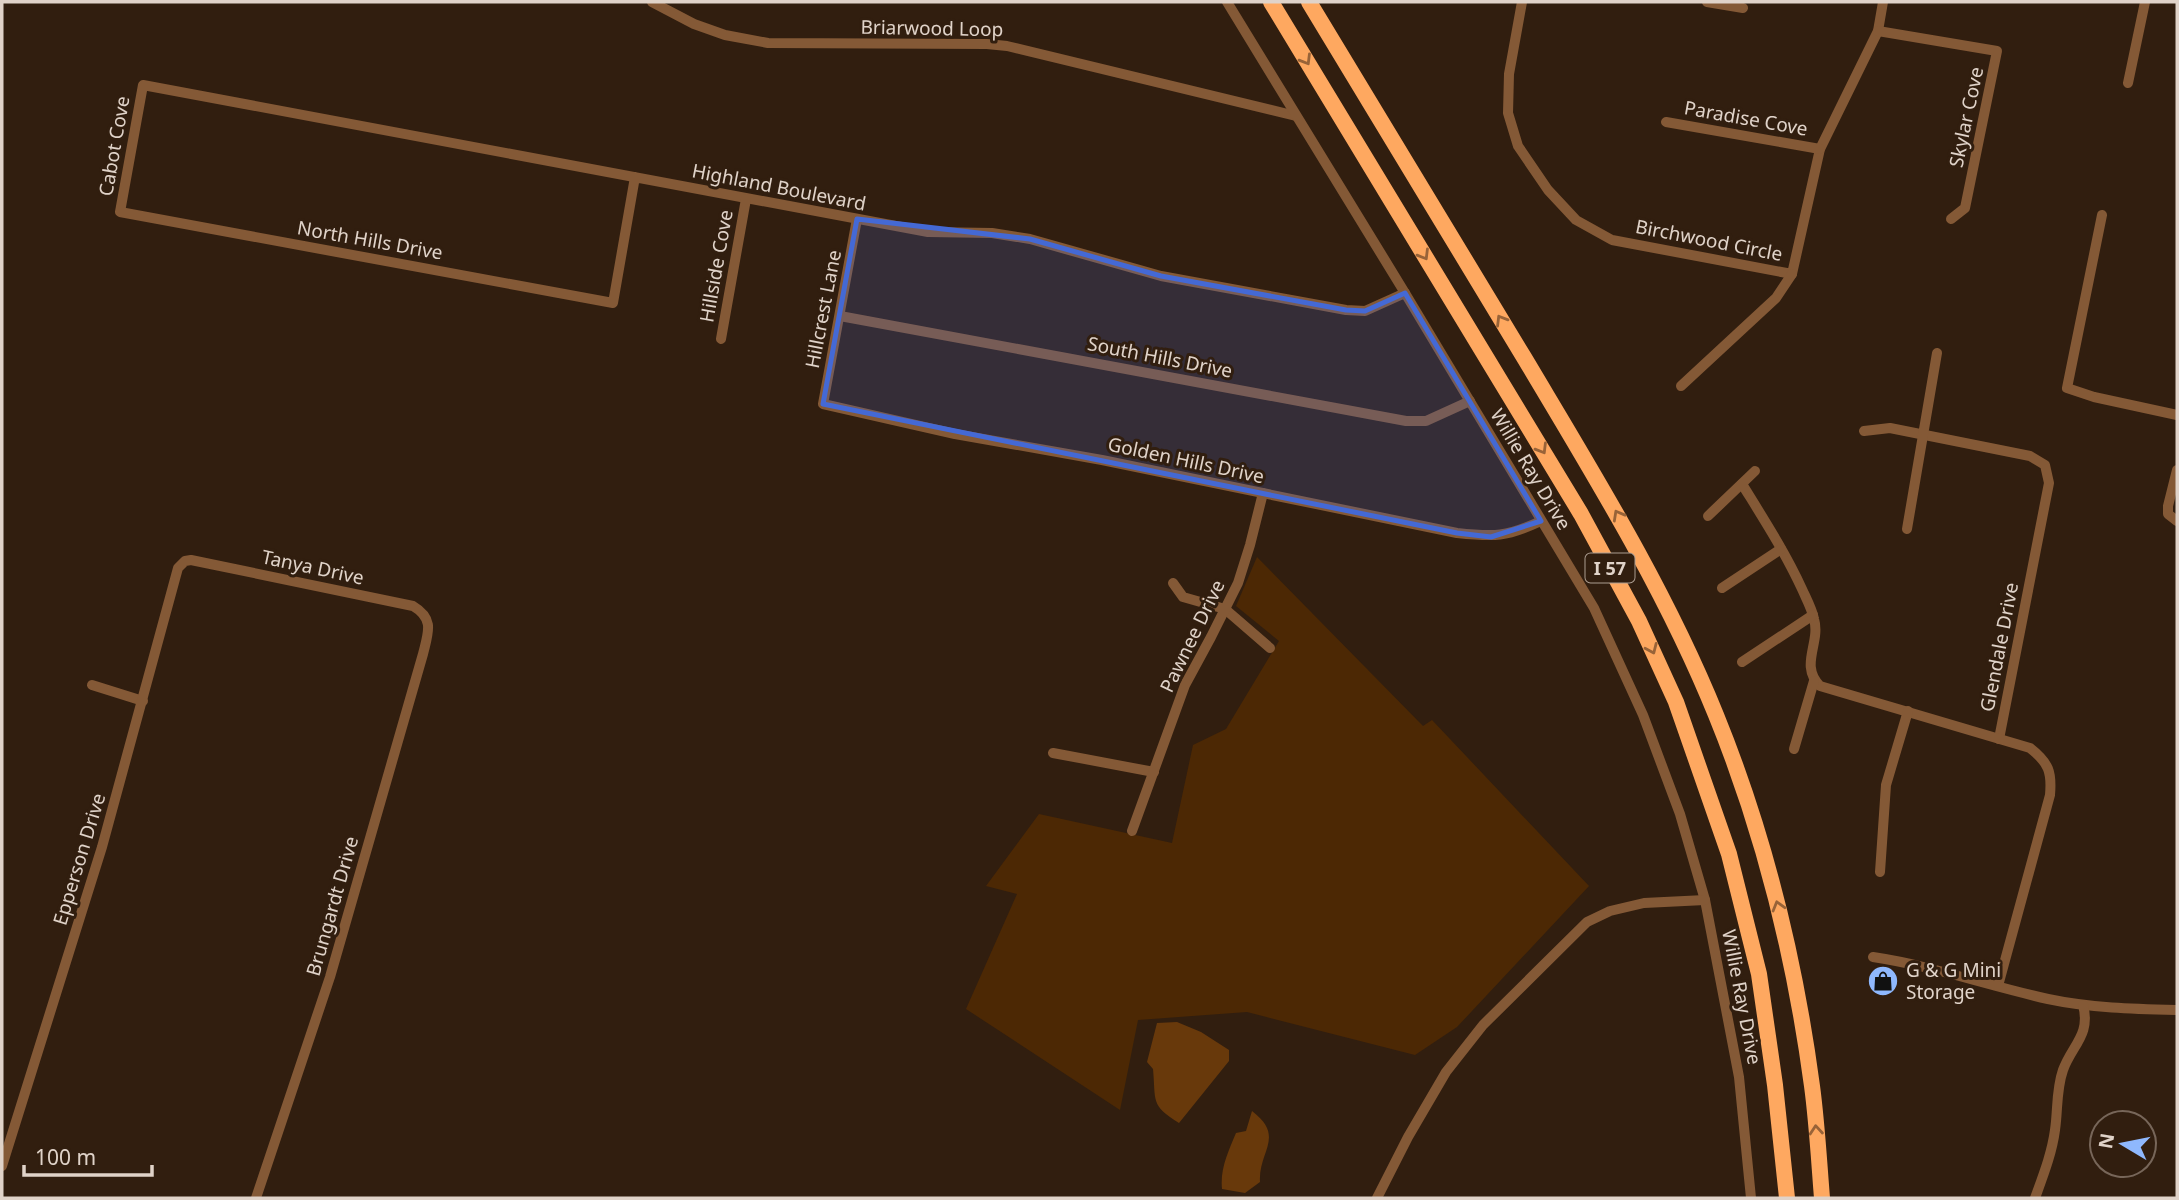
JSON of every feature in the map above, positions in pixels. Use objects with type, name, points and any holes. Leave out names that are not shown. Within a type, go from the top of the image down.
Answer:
[{"type":"highway","name":"I 57","points":[[1271,2],[1581,514],[1639,621],[1676,702],[1728,854],[1759,974],[1775,1085],[1787,1198]]},
{"type":"highway","name":"I 57","points":[[1308,2],[1617,513],[1679,629],[1717,717],[1752,815],[1782,922],[1812,1088],[1822,1198]]},
{"type":"street","name":"Briarwood Loop","points":[[652,2],[694,24],[725,35],[768,43],[1007,46],[1296,116]]},
{"type":"street","name":"Willie Ray Drive","points":[[1227,2],[1594,608],[1643,715],[1681,814],[1705,900],[1739,1077],[1751,1198]]},
{"type":"street","name":"Birchwood Circle","points":[[1522,2],[1508,74],[1507,113],[1518,146],[1548,190],[1576,220],[1612,240],[1792,274],[1819,149],[1878,31],[1883,2]]},
{"type":"street","points":[[1707,2],[1743,8]]},
{"type":"street","points":[[2128,83],[2145,2]]},
{"type":"street","name":"Skylar Cove","points":[[1878,31],[1997,51],[1965,208],[1951,219]]},
{"type":"street","name":"Highland Boulevard","points":[[143,85],[928,232],[992,233],[1030,239],[1161,275],[1346,310],[1365,311],[1405,293]]},
{"type":"street","name":"Cabot Cove","points":[[120,212],[143,85]]},
{"type":"street","name":"Paradise Cove","points":[[1666,122],[1819,149]]},
{"type":"street","name":"North Hills Drive","points":[[120,212],[613,303],[635,177]]},
{"type":"street","name":"Hillside Cove","points":[[721,339],[746,199]]},
{"type":"street","points":[[2102,215],[2067,387],[2086,395],[2177,415]]},
{"type":"street","name":"Hillcrest Lane","points":[[823,404],[857,219]]},
{"type":"street","points":[[1681,386],[1776,298],[1792,274]]},
{"type":"street","name":"South Hills Drive","points":[[840,316],[1406,421],[1426,421],[1470,401]]},
{"type":"street","points":[[1906,529],[1937,353]]},
{"type":"street","name":"Golden Hills Drive","points":[[823,404],[954,434],[1102,460],[1426,527],[1491,537],[1516,533],[1541,521]]},
{"type":"street","name":"Glendale Drive","points":[[1864,432],[1890,428],[2030,456],[2045,465],[2049,483],[1999,739],[2030,748],[2043,760],[2051,778],[2050,795],[1998,986]]},
{"type":"street","points":[[2168,518],[2168,506],[2177,470]]},
{"type":"street","points":[[1708,516],[1755,471]]},
{"type":"street","points":[[1742,484],[1793,570],[1813,615],[1815,629],[1810,666],[1814,681],[1794,749]]},
{"type":"street","name":"Pawnee Drive","points":[[1132,831],[1185,685],[1238,583],[1263,493]]},
{"type":"street","points":[[1722,588],[1781,549]]},
{"type":"street","name":"Tanya Drive","points":[[185,561],[191,560],[414,606],[422,611],[428,620]]},
{"type":"street","name":"Epperson Drive","points":[[2,1166],[102,847],[178,568],[185,561]]},
{"type":"street","points":[[1173,583],[1183,597],[1225,609],[1270,648]]},
{"type":"street","points":[[1742,662],[1813,615]]},
{"type":"street","name":"Brungardt Drive","points":[[257,1198],[330,977],[423,654],[428,620]]},
{"type":"street","points":[[1814,681],[1828,690],[1999,739]]},
{"type":"street","points":[[92,685],[143,701]]},
{"type":"street","points":[[1880,872],[1886,785],[1908,711]]},
{"type":"street","points":[[1054,753],[1153,772]]},
{"type":"street","points":[[1377,1198],[1408,1137],[1447,1072],[1483,1025],[1587,922],[1610,911],[1644,903],[1705,900]]},
{"type":"street","points":[[1873,957],[1914,964],[2048,999],[2082,1005],[2177,1010]]},
{"type":"street","points":[[2035,1198],[2056,1129],[2063,1070],[2082,1037],[2085,1019],[2082,1005]]},
{"type":"highlighted area","points":[[857,219],[1030,239],[1161,276],[1346,310],[1365,311],[1405,293],[1541,521],[1491,537],[1457,533],[823,404]]},
{"type":"shaded area","points":[[1257,557],[1423,726],[1432,720],[1589,886],[1457,1027],[1415,1055],[1247,1012],[1138,1020],[1120,1110],[966,1009],[1017,894],[986,886],[1039,814],[1172,843],[1193,745],[1226,729],[1279,641],[1236,606]]},
{"type":"shaded area","points":[[1177,1022],[1201,1032],[1229,1050],[1229,1061],[1179,1123],[1163,1111],[1156,1101],[1153,1069],[1147,1062],[1157,1023]]},
{"type":"shaded area","points":[[1252,1111],[1262,1120],[1269,1137],[1260,1171],[1260,1182],[1245,1193],[1222,1189],[1223,1168],[1230,1147],[1236,1133],[1246,1131]]},
{"type":"place","name":"G & G Mini Storage","points":[[1883,981]]}]
